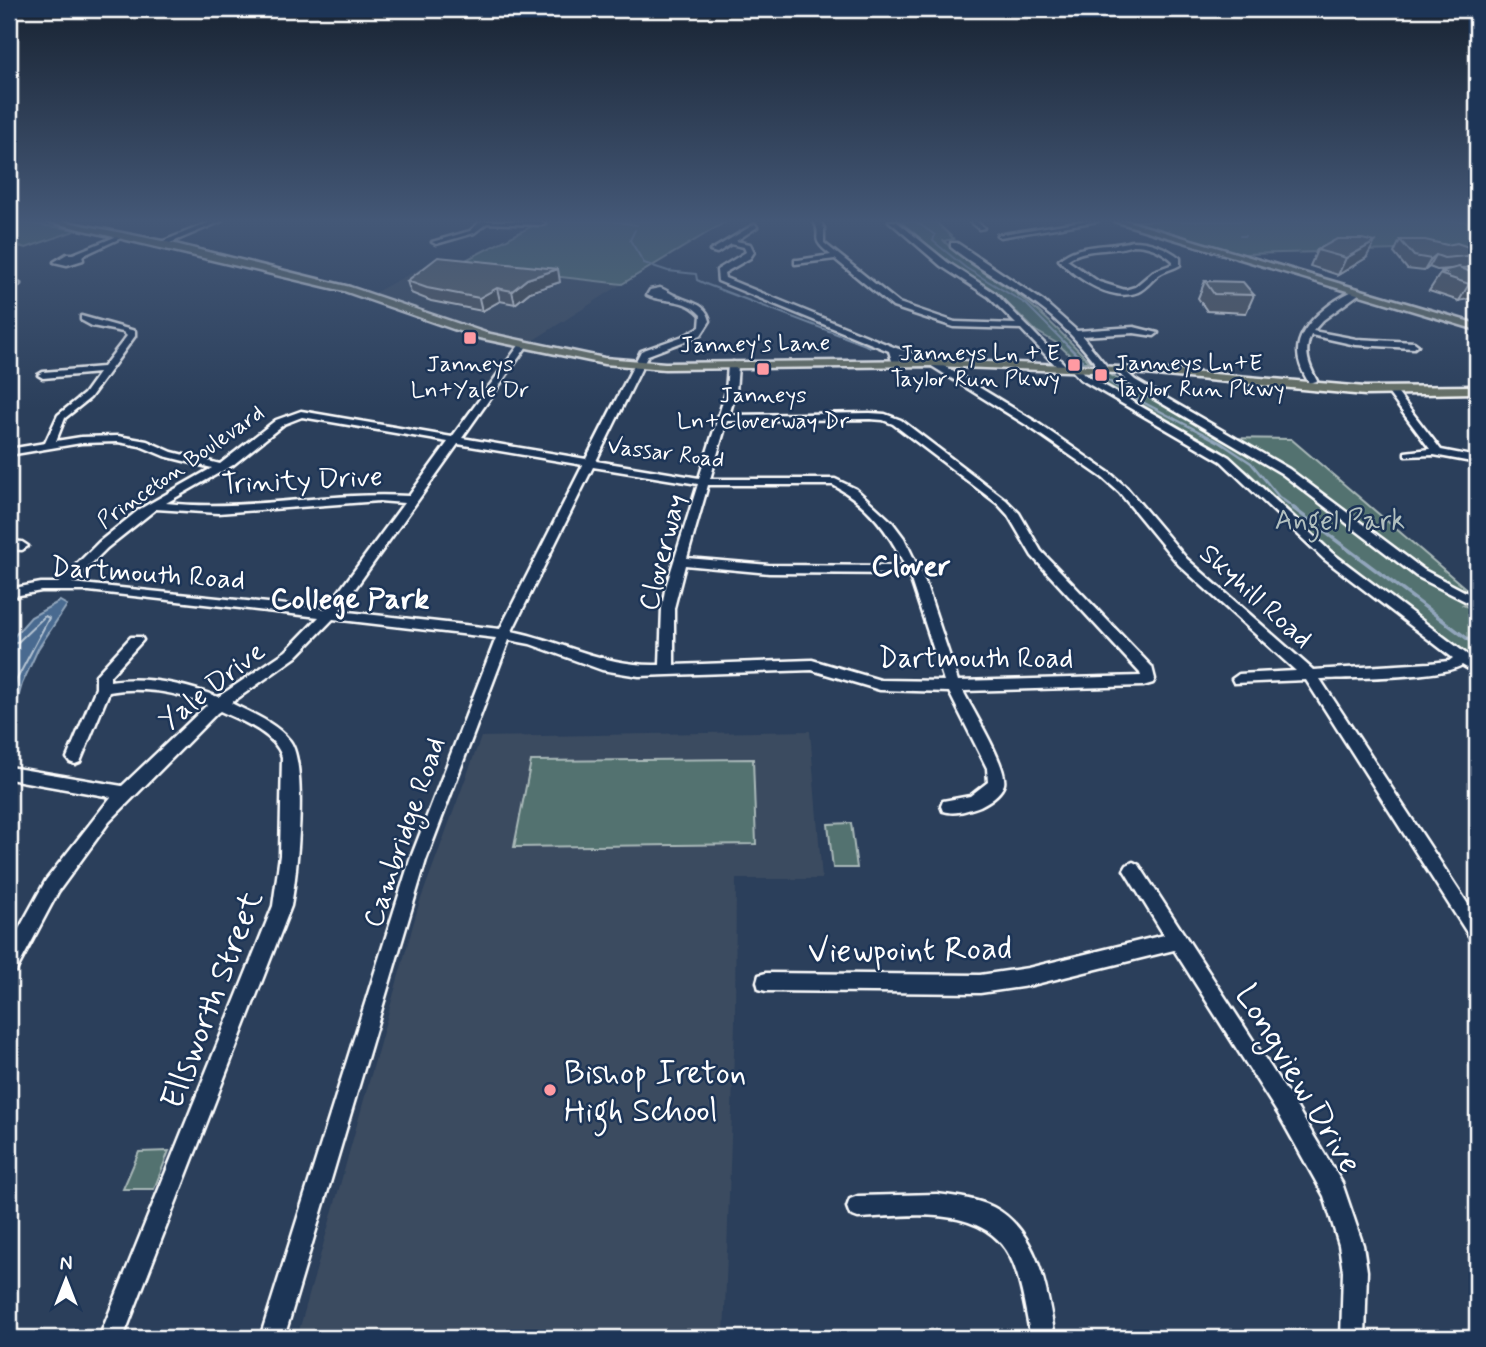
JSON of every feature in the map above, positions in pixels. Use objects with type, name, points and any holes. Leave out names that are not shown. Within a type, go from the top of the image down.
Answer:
[{"type":"main road","name":"Janney's Lane","points":[[324,284],[357,292],[451,326],[523,346],[638,364],[733,365],[894,356],[930,363],[1121,370],[1392,392],[1477,390]]},
{"type":"main road","points":[[1332,284],[1477,327]]},
{"type":"street","points":[[9,292],[16,284]]},
{"type":"street","points":[[732,284],[894,356]]},
{"type":"street","points":[[868,284],[890,302],[933,319],[954,324],[1024,327]]},
{"type":"street","points":[[975,284],[992,295],[1069,368],[1225,459],[1328,556],[1477,669]]},
{"type":"street","points":[[1010,284],[1039,302],[1074,334],[1104,369]]},
{"type":"street","points":[[1101,284],[1121,292],[1134,291],[1147,284]]},
{"type":"street","points":[[1312,381],[1304,368],[1300,353],[1301,342],[1318,320],[1357,291]]},
{"type":"street","points":[[638,364],[647,351],[693,336],[705,324],[705,316],[701,310],[667,296]]},
{"type":"street","points":[[50,444],[61,417],[87,396],[132,332],[89,323],[84,318]]},
{"type":"street","points":[[1074,334],[1135,330],[1154,333]]},
{"type":"street","points":[[1308,332],[1356,342],[1414,345]]},
{"type":"street","name":"Yale Drive","points":[[9,965],[52,886],[103,817],[167,750],[220,704],[291,654],[330,613],[523,346]]},
{"type":"street","name":"Skyhill Road","points":[[930,363],[1032,425],[1107,476],[1123,490],[1183,562],[1310,675],[1477,933]]},
{"type":"street","name":"Cambridge Road","points":[[272,1338],[408,888],[504,634],[638,364]]},
{"type":"street","name":"Cloverway","points":[[667,670],[668,608],[731,392],[733,365]]},
{"type":"street","points":[[43,375],[106,370]]},
{"type":"street","points":[[1121,370],[1132,382],[1285,471],[1420,573],[1477,603]]},
{"type":"street","points":[[1392,392],[1438,453]]},
{"type":"street","name":"Vassar Road","points":[[294,415],[319,415],[703,482],[821,480],[842,485],[893,531],[913,570],[931,619],[940,656],[987,751],[996,777],[996,784],[983,798],[973,803],[949,806]]},
{"type":"street","name":"Princeton Boulevard","points":[[63,585],[103,545],[153,505],[221,467],[280,422],[294,415]]},
{"type":"street","name":"Dartmouth Road","points":[[9,593],[63,585],[504,634],[618,669],[812,665],[880,685],[953,686],[1143,681],[1148,678],[1147,671],[1036,553],[1013,513],[897,422],[870,416],[723,418]]},
{"type":"street","name":"Trinity Drive","points":[[9,452],[98,439],[130,441],[221,467]]},
{"type":"street","points":[[1409,454],[1438,453],[1477,460]]},
{"type":"street","name":"Trinity Drive","points":[[153,505],[210,509],[261,507],[350,497],[412,500]]},
{"type":"street","points":[[9,545],[22,546]]},
{"type":"street","points":[[680,561],[769,569],[913,570]]},
{"type":"street","points":[[75,758],[103,688],[106,671],[136,640]]},
{"type":"street","points":[[1239,679],[1430,668],[1452,665],[1461,659]]},
{"type":"street","points":[[103,688],[118,684],[187,692],[220,704]]},
{"type":"street","name":"Ellsworth Street","points":[[111,1338],[282,906],[288,881],[288,749],[279,737],[220,704]]},
{"type":"street","points":[[9,773],[125,793]]},
{"type":"street","name":"Longview Drive","points":[[1133,870],[1287,1110],[1334,1191],[1351,1245],[1355,1271],[1353,1338]]},
{"type":"street","name":"Viewpoint Road","points":[[766,982],[980,984],[1028,977],[1178,940]]},
{"type":"street","points":[[858,1207],[934,1203],[955,1205],[985,1214],[1011,1236],[1029,1266],[1043,1338]]},
{"type":"shaded area","points":[[391,284],[622,284],[529,343],[447,320],[374,293]]},
{"type":"shaded area","name":"Bishop Ireton High School","points":[[810,731],[822,879],[736,879],[735,1024],[724,1338],[297,1338],[419,904],[481,737]]},
{"type":"green space","points":[[981,284],[1001,284],[1017,294],[1060,331],[1090,362],[1077,362],[1058,344],[1036,331],[999,295]]},
{"type":"green space","name":"Angel Park","points":[[1089,374],[1109,374],[1222,438],[1291,439],[1477,598],[1463,605],[1477,611],[1477,660],[1442,637],[1330,549],[1248,472],[1220,450]]},
{"type":"green space","points":[[753,759],[756,844],[514,847],[531,761]]},
{"type":"green space","points":[[851,823],[857,868],[833,868],[828,824]]},
{"type":"green space","points":[[169,1151],[154,1189],[123,1189],[139,1152]]},
{"type":"water","points":[[60,601],[67,605],[38,649],[9,722],[9,642],[31,617]]},
{"type":"building","points":[[415,284],[521,284],[512,291],[497,288],[479,298]]},
{"type":"building","points":[[1207,284],[1245,284],[1254,295],[1214,294]]},
{"type":"waterway","points":[[705,284],[871,347],[866,345]]},
{"type":"waterway","points":[[992,284],[1026,304],[1083,361]]},
{"type":"waterway","points":[[1104,378],[1133,397],[1221,443],[1251,463],[1279,497],[1296,509]]},
{"type":"waterway","points":[[1293,508],[1477,646]]},
{"type":"place","name":"Janneys Ln+Yale Dr","points":[[470,338]]},
{"type":"place","name":"Janneys Ln + E Taylor Run Pkwy","points":[[1074,365]]},
{"type":"place","name":"Janneys Ln+Cloverway Dr","points":[[763,369]]},
{"type":"place","name":"Janneys Ln+E Taylor Run Pkwy","points":[[1101,375]]},
{"type":"place","name":"Bishop Ireton High School","points":[[550,1090]]},
{"type":"district","name":"Clover","points":[[911,565]]},
{"type":"district","name":"College Park","points":[[350,598]]}]
